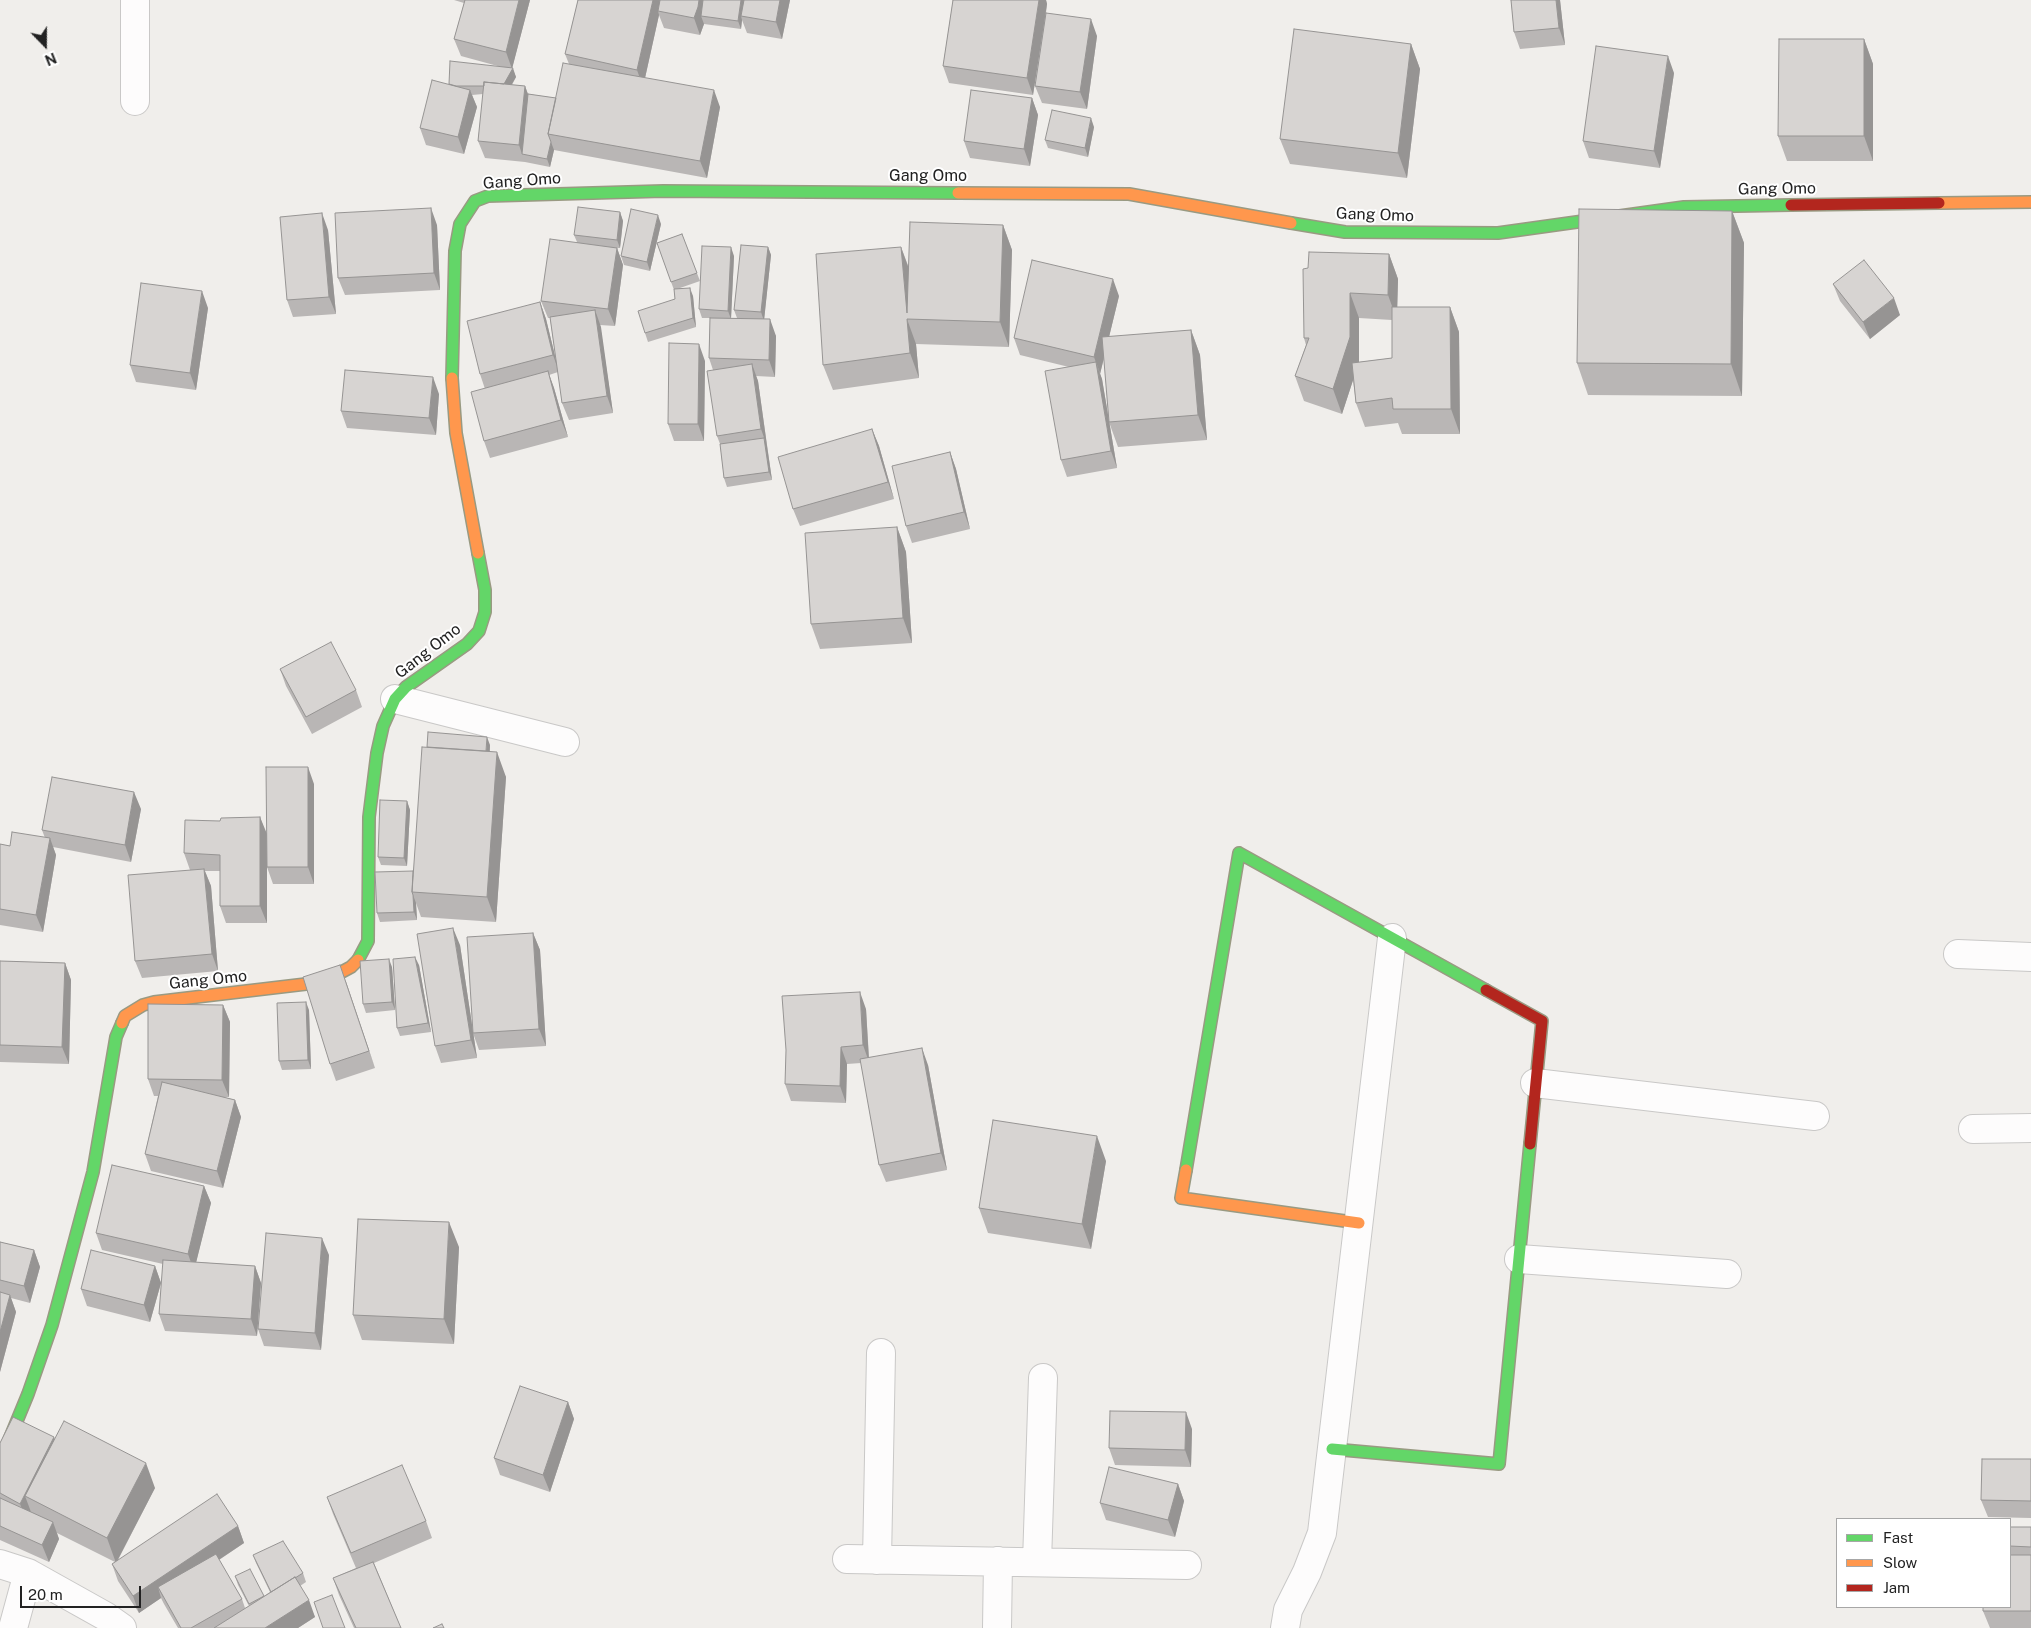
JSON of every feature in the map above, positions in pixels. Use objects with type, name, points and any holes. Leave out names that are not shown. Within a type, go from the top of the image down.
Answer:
[{"type":"street","points":[[135,0],[135,101]]},
{"type":"street","name":"Gang Omo","points":[[0,1462],[28,1394],[52,1325],[93,1172],[103,1107],[120,1025],[125,1016],[134,1009],[154,1002],[323,982],[351,967],[360,958],[368,941],[369,817],[377,753],[384,726],[395,699],[406,687],[467,644],[479,631],[485,612],[485,590],[456,433],[452,388],[452,310],[455,251],[460,224],[475,201],[488,196],[663,191],[1130,194],[1345,232],[1489,233],[1684,207],[2031,202]]},
{"type":"street","points":[[395,699],[565,742]]},
{"type":"street","points":[[1332,1449],[1499,1464],[1542,1020],[1239,853],[1181,1198],[1359,1222]]},
{"type":"street","points":[[1285,1628],[1288,1610],[1307,1572],[1322,1533],[1392,938]]},
{"type":"street","points":[[1958,954],[2031,957]]},
{"type":"street","points":[[1535,1083],[1815,1116]]},
{"type":"street","points":[[1972,1129],[2031,1128]]},
{"type":"street","points":[[1519,1259],[1728,1274]]},
{"type":"street","points":[[877,1560],[881,1353]]},
{"type":"street","points":[[1036,1562],[1042,1378]]},
{"type":"street","points":[[847,1559],[1187,1565]]},
{"type":"street","points":[[997,1628],[998,1561]]},
{"type":"street","points":[[0,1564],[28,1573],[105,1616],[122,1628]]},
{"type":"street","points":[[13,1628],[28,1573]]},
{"type":"building","points":[[465,0],[519,0],[506,52],[454,39]]},
{"type":"building","points":[[578,0],[653,0],[637,70],[565,54]]},
{"type":"building","points":[[660,0],[699,0],[694,18],[658,11]]},
{"type":"building","points":[[703,0],[741,0],[738,21],[701,16]]},
{"type":"building","points":[[744,0],[780,0],[776,22],[741,16]]},
{"type":"building","points":[[953,0],[1039,0],[1027,78],[943,66]]},
{"type":"building","points":[[1511,0],[1556,0],[1559,28],[1514,32]]},
{"type":"building","points":[[1046,13],[1091,19],[1080,92],[1035,86]]},
{"type":"building","points":[[1294,29],[1411,44],[1398,153],[1280,139]]},
{"type":"building","points":[[1779,39],[1864,39],[1864,136],[1778,136]]},
{"type":"building","points":[[1596,46],[1668,56],[1654,151],[1583,141]]},
{"type":"building","points":[[450,61],[513,68],[504,84],[484,82],[484,86],[456,86],[449,84]]},
{"type":"building","points":[[563,63],[714,90],[700,161],[548,134]]},
{"type":"building","points":[[432,80],[470,90],[458,137],[420,128]]},
{"type":"building","points":[[484,82],[525,86],[519,145],[478,141]]},
{"type":"building","points":[[971,90],[1032,98],[1024,149],[964,141]]},
{"type":"building","points":[[528,94],[556,98],[548,134],[551,142],[547,159],[522,154]]},
{"type":"building","points":[[1052,110],[1091,118],[1085,148],[1045,140]]},
{"type":"building","points":[[578,207],[620,212],[617,240],[574,235]]},
{"type":"building","points":[[431,208],[434,273],[338,278],[335,213]]},
{"type":"building","points":[[631,209],[658,215],[647,262],[621,256]]},
{"type":"building","points":[[1579,209],[1732,211],[1731,364],[1577,363]]},
{"type":"building","points":[[322,213],[329,297],[287,300],[280,217]]},
{"type":"building","points":[[910,222],[1003,225],[1000,322],[907,319],[910,353],[823,365],[816,254],[901,247],[907,313]]},
{"type":"building","points":[[682,234],[697,273],[671,282],[657,243]]},
{"type":"building","points":[[550,239],[617,248],[608,309],[541,301]]},
{"type":"building","points":[[741,245],[768,247],[761,312],[734,310]]},
{"type":"building","points":[[702,246],[731,247],[728,311],[699,309]]},
{"type":"building","points":[[1309,252],[1389,254],[1388,295],[1350,293],[1350,337],[1333,389],[1295,376],[1309,338],[1304,338],[1303,269],[1308,268]]},
{"type":"building","points":[[1032,260],[1113,279],[1094,357],[1014,338]]},
{"type":"building","points":[[1864,260],[1894,298],[1863,322],[1833,284]]},
{"type":"building","points":[[141,283],[202,291],[190,373],[130,365]]},
{"type":"building","points":[[690,288],[693,318],[645,333],[638,311],[675,299],[674,289]]},
{"type":"building","points":[[540,302],[553,355],[480,374],[467,321]]},
{"type":"building","points":[[1392,307],[1450,307],[1451,409],[1393,409],[1392,398],[1356,403],[1352,363],[1392,358]]},
{"type":"building","points":[[595,310],[607,396],[562,403],[550,317]]},
{"type":"building","points":[[710,318],[770,319],[769,360],[709,358]]},
{"type":"building","points":[[1191,330],[1198,415],[1109,422],[1102,337]]},
{"type":"building","points":[[669,343],[699,344],[698,424],[668,424]]},
{"type":"building","points":[[1096,362],[1111,451],[1061,460],[1045,371]]},
{"type":"building","points":[[752,364],[761,429],[717,436],[707,371]]},
{"type":"building","points":[[345,370],[433,377],[429,418],[341,411]]},
{"type":"building","points":[[548,371],[561,420],[484,441],[471,392]]},
{"type":"building","points":[[872,429],[888,482],[793,509],[778,457]]},
{"type":"building","points":[[764,438],[769,472],[724,478],[720,444]]},
{"type":"building","points":[[950,452],[964,512],[906,526],[892,466]]},
{"type":"building","points":[[897,527],[903,618],[811,624],[805,533]]},
{"type":"building","points":[[331,642],[356,690],[306,717],[280,669]]},
{"type":"building","points":[[428,732],[487,737],[486,751],[427,747]]},
{"type":"building","points":[[422,747],[497,752],[487,897],[412,892]]},
{"type":"building","points":[[266,767],[308,767],[308,867],[267,867]]},
{"type":"building","points":[[52,777],[134,792],[125,845],[42,830]]},
{"type":"building","points":[[380,800],[407,801],[404,858],[378,857]]},
{"type":"building","points":[[260,817],[260,906],[220,906],[220,855],[184,853],[185,820],[220,821],[221,818]]},
{"type":"building","points":[[12,832],[50,838],[36,915],[0,909],[0,844],[10,846]]},
{"type":"building","points":[[204,869],[212,954],[135,961],[128,875]]},
{"type":"building","points":[[413,871],[412,892],[414,912],[377,913],[375,872]]},
{"type":"building","points":[[453,928],[471,1040],[435,1046],[417,934]]},
{"type":"building","points":[[533,933],[539,1029],[473,1033],[467,937]]},
{"type":"building","points":[[415,957],[428,1023],[397,1028],[393,959]]},
{"type":"building","points":[[389,959],[392,1002],[363,1004],[360,961]]},
{"type":"building","points":[[0,961],[65,963],[62,1047],[0,1045]]},
{"type":"building","points":[[340,965],[369,1051],[330,1064],[303,977]]},
{"type":"building","points":[[860,992],[863,1045],[841,1047],[840,1086],[785,1084],[786,1050],[782,996]]},
{"type":"building","points":[[306,1002],[308,1060],[279,1061],[277,1003]]},
{"type":"building","points":[[148,1004],[223,1005],[222,1080],[148,1079]]},
{"type":"building","points":[[922,1048],[941,1153],[879,1165],[860,1059]]},
{"type":"building","points":[[162,1082],[235,1100],[217,1171],[145,1154]]},
{"type":"building","points":[[993,1120],[1097,1136],[1082,1224],[979,1208]]},
{"type":"building","points":[[112,1165],[204,1186],[188,1254],[96,1233]]},
{"type":"building","points":[[358,1219],[449,1222],[444,1319],[353,1315]]},
{"type":"building","points":[[266,1233],[322,1238],[315,1333],[258,1329]]},
{"type":"building","points":[[0,1242],[34,1250],[24,1286],[0,1280]]},
{"type":"building","points":[[91,1250],[155,1266],[144,1305],[81,1289]]},
{"type":"building","points":[[163,1260],[255,1266],[251,1319],[159,1314]]},
{"type":"building","points":[[0,1292],[10,1295],[0,1332]]},
{"type":"building","points":[[520,1386],[568,1402],[543,1475],[494,1458]]},
{"type":"building","points":[[1110,1411],[1186,1412],[1185,1450],[1109,1448]]},
{"type":"building","points":[[13,1417],[54,1437],[20,1504],[0,1493],[0,1443]]},
{"type":"building","points":[[64,1421],[146,1463],[107,1538],[25,1496]]},
{"type":"building","points":[[1982,1459],[2031,1459],[2031,1501],[1981,1500]]},
{"type":"building","points":[[402,1465],[426,1521],[351,1553],[327,1497]]},
{"type":"building","points":[[1109,1467],[1178,1484],[1168,1520],[1100,1503]]},
{"type":"building","points":[[217,1494],[238,1526],[133,1596],[112,1564]]},
{"type":"building","points":[[0,1498],[53,1522],[42,1545],[0,1526]]},
{"type":"building","points":[[2011,1527],[2031,1527],[2031,1547],[2011,1546]]},
{"type":"building","points":[[283,1541],[303,1573],[271,1592],[253,1555]]},
{"type":"building","points":[[216,1554],[242,1599],[191,1628],[181,1628],[158,1587]]},
{"type":"building","points":[[2011,1555],[2031,1555],[2031,1611],[1983,1611],[1983,1608],[2011,1608]]},
{"type":"building","points":[[373,1562],[401,1628],[356,1628],[333,1578]]},
{"type":"building","points":[[250,1569],[264,1596],[249,1604],[235,1576]]},
{"type":"building","points":[[295,1577],[309,1600],[265,1628],[214,1628]]},
{"type":"building","points":[[332,1595],[345,1628],[323,1628],[314,1602]]},
{"type":"building","points":[[442,1624],[444,1628],[433,1628]]},
{"type":"traffic: fast","points":[[452,378],[455,251],[460,224],[475,201],[488,196],[663,191],[958,193]]},
{"type":"traffic: fast","points":[[1291,223],[1345,232],[1498,233],[1684,207],[1791,205]]},
{"type":"traffic: fast","points":[[358,960],[368,941],[369,817],[377,753],[383,726],[395,699],[406,687],[467,644],[479,631],[485,612],[485,590],[478,553]]},
{"type":"traffic: fast","points":[[1186,1170],[1239,853],[1486,990]]},
{"type":"traffic: fast","points":[[0,1462],[28,1394],[52,1325],[93,1172],[116,1037],[122,1023]]},
{"type":"traffic: fast","points":[[1332,1449],[1499,1464],[1530,1144]]},
{"type":"traffic: slow","points":[[958,193],[1129,194],[1291,223]]},
{"type":"traffic: slow","points":[[1939,203],[2031,202]]},
{"type":"traffic: slow","points":[[452,378],[456,433],[478,553]]},
{"type":"traffic: slow","points":[[122,1023],[125,1016],[143,1005],[154,1002],[323,982],[351,967],[358,960]]},
{"type":"traffic: slow","points":[[1186,1170],[1181,1198],[1359,1223]]},
{"type":"traffic: jam","points":[[1791,205],[1939,203]]},
{"type":"traffic: jam","points":[[1486,990],[1542,1021],[1530,1144]]}]
